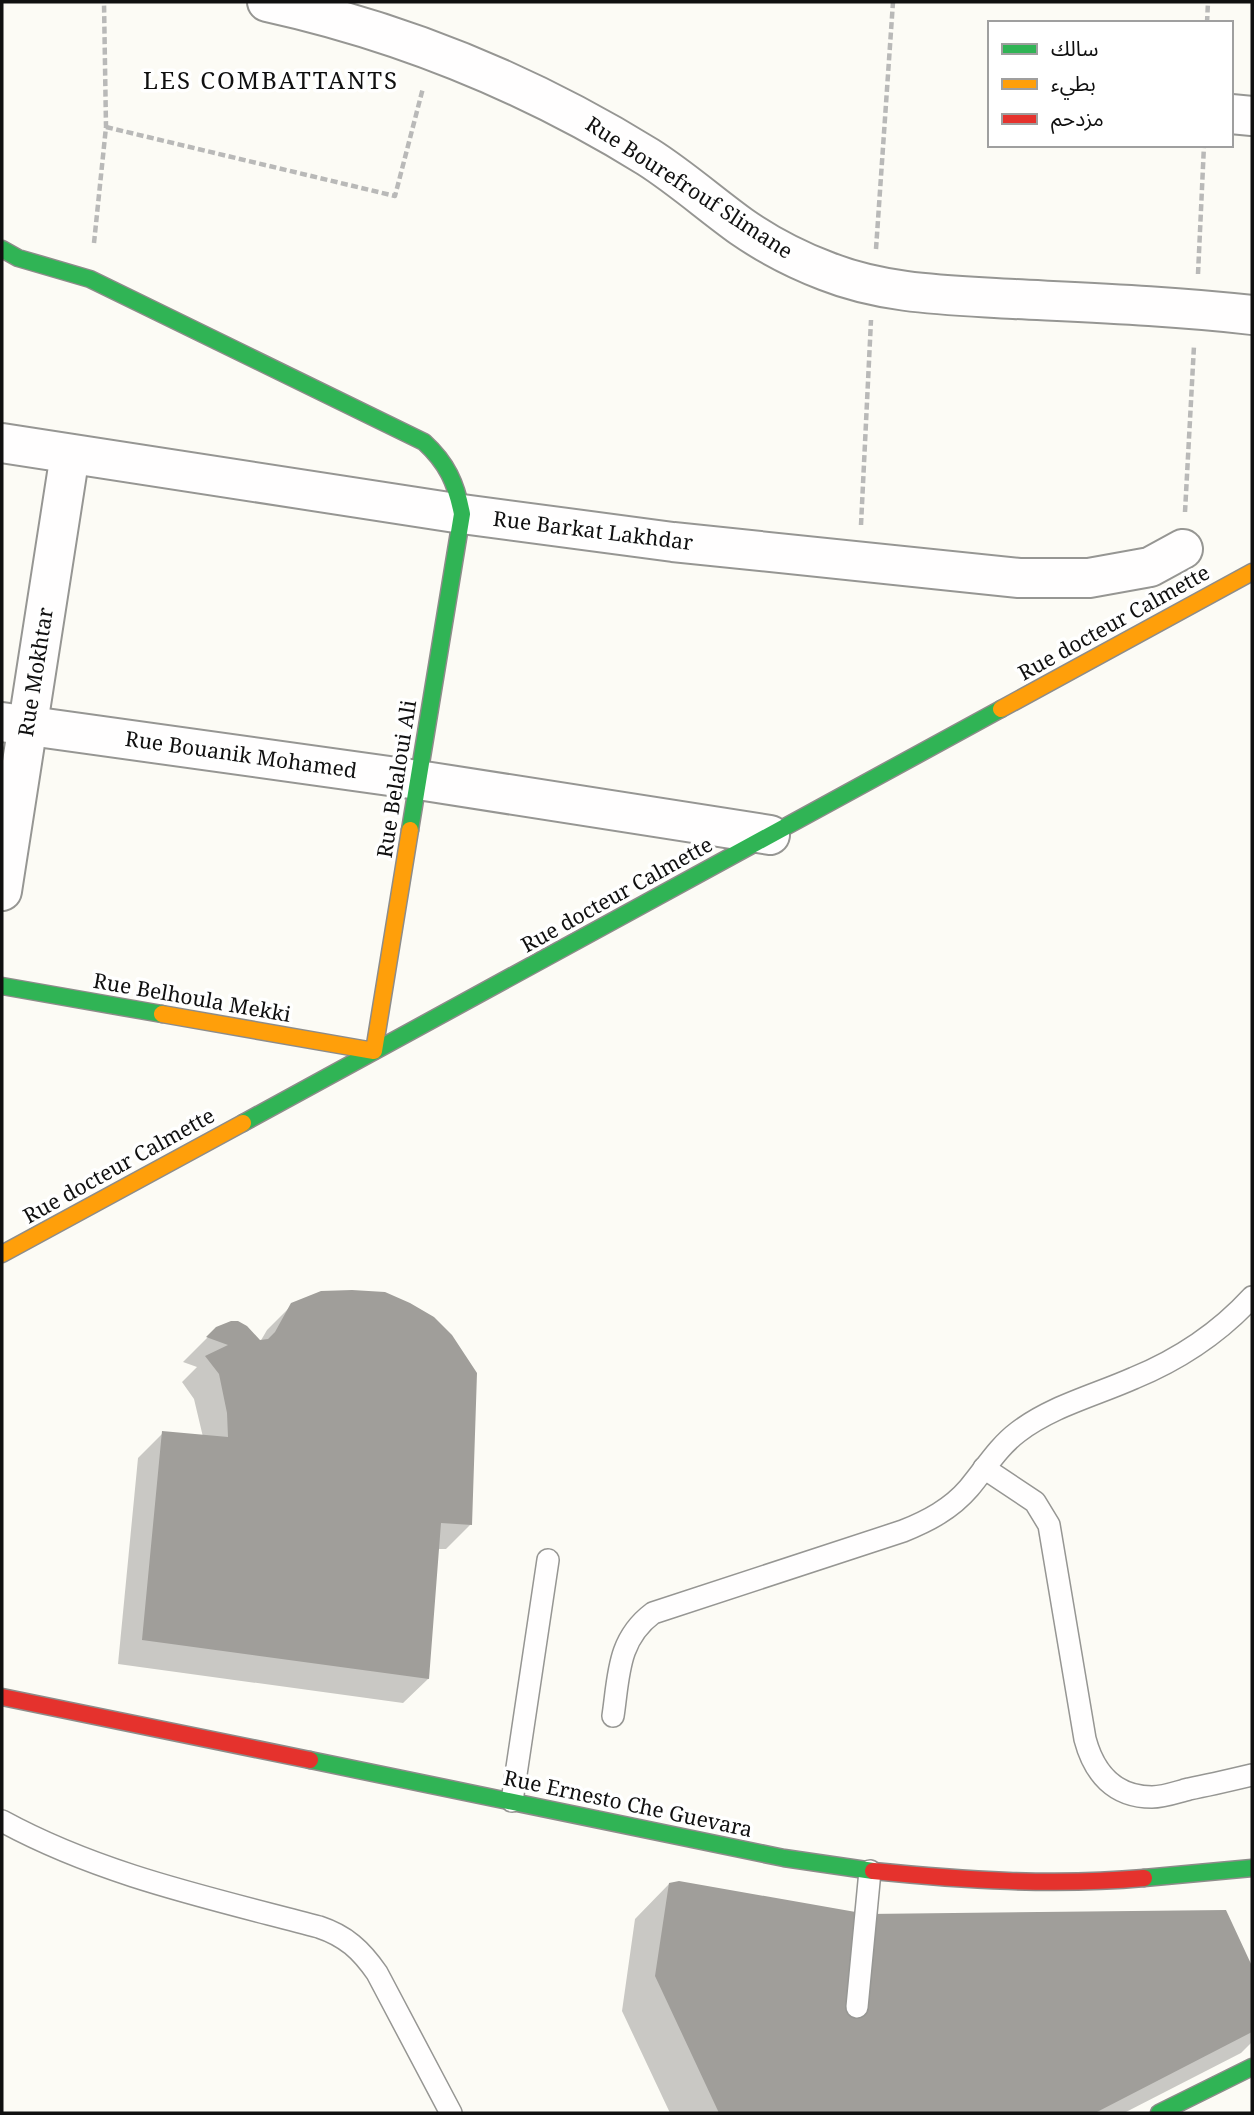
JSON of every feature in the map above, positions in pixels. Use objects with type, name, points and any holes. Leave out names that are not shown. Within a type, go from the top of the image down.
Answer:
[{"type":"main road","name":"Rue Belaloui Ali","points":[[7,248],[90,279],[424,442],[438,454],[456,482],[461,514],[374,1051]]},
{"type":"main road","name":"Rue docteur Calmette","points":[[2,1254],[1252,572]]},
{"type":"main road","name":"Rue Belhoula Mekki","points":[[2,986],[374,1051]]},
{"type":"main road","name":"Rue Ernesto Che Guevara","points":[[2,1697],[783,1858],[870,1871],[949,1879],[1111,1881],[1252,1868]]},
{"type":"main road","points":[[1159,2113],[1252,2067]]},
{"type":"street","name":"Rue Bourefrouf Slimane","points":[[268,2],[360,25],[498,76],[561,107],[660,165],[743,227],[784,252],[827,272],[873,285],[926,294],[1196,309],[1252,315]]},
{"type":"street","points":[[1233,114],[1252,116]]},
{"type":"street","name":"Rue Barkat Lakhdar","points":[[2,443],[461,514],[673,542],[1019,578],[1101,576],[1150,567],[1183,549]]},
{"type":"street","name":"Rue Mokhtar","points":[[2,891],[15,724],[70,454]]},
{"type":"street","name":"Rue Bouanik Mohamed","points":[[15,724],[418,780],[770,835]]},
{"type":"lane","points":[[613,1716],[622,1654],[634,1630],[653,1613],[927,1521],[949,1507],[968,1489],[1000,1448],[1018,1431],[1039,1418],[1186,1353],[1231,1320],[1252,1297]]},
{"type":"lane","points":[[984,1468],[1035,1502],[1049,1525],[1085,1739],[1090,1758],[1101,1775],[1116,1788],[1135,1795],[1154,1797],[1252,1775]]},
{"type":"lane","points":[[512,1801],[548,1560]]},
{"type":"lane","points":[[2,1821],[100,1866],[137,1879],[337,1933],[366,1957],[377,1973],[451,2113]]},
{"type":"lane","points":[[858,2007],[870,1871]]},
{"type":"path","points":[[90,279],[106,127],[104,2]]},
{"type":"path","points":[[1207,21],[1208,2]]},
{"type":"path","points":[[106,127],[395,196],[433,50]]},
{"type":"path","points":[[1183,549],[1203,147]]},
{"type":"building","points":[[321,1291],[385,1292],[434,1317],[452,1335],[477,1373],[472,1525],[441,1523],[429,1679],[142,1640],[162,1431],[228,1437],[227,1413],[219,1374],[205,1356],[228,1345],[206,1337],[216,1327],[238,1321],[260,1340],[268,1339],[275,1332],[291,1303]]},
{"type":"building","points":[[679,1881],[867,1914],[1226,1910],[1252,1966],[1252,2032],[1095,2113],[719,2113],[655,1976],[669,1883]]},
{"type":"traffic: fast","points":[[2,249],[18,258],[90,279],[424,442],[445,466],[457,493],[462,514],[410,830]]},
{"type":"traffic: fast","points":[[243,1123],[1001,709]]},
{"type":"traffic: fast","points":[[2,986],[162,1014]]},
{"type":"traffic: fast","points":[[310,1760],[784,1858],[873,1871]]},
{"type":"traffic: fast","points":[[1144,1878],[1252,1868]]},
{"type":"traffic: fast","points":[[1159,2113],[1252,2067]]},
{"type":"traffic: slow","points":[[1001,709],[1252,572]]},
{"type":"traffic: slow","points":[[162,1014],[374,1051],[410,830]]},
{"type":"traffic: slow","points":[[2,1254],[243,1123]]},
{"type":"traffic: jam","points":[[2,1697],[310,1760]]},
{"type":"traffic: jam","points":[[873,1871],[1008,1881],[1076,1882],[1144,1878]]},
{"type":"district","name":"LES COMBATTANTS","points":[[271,81]]}]
